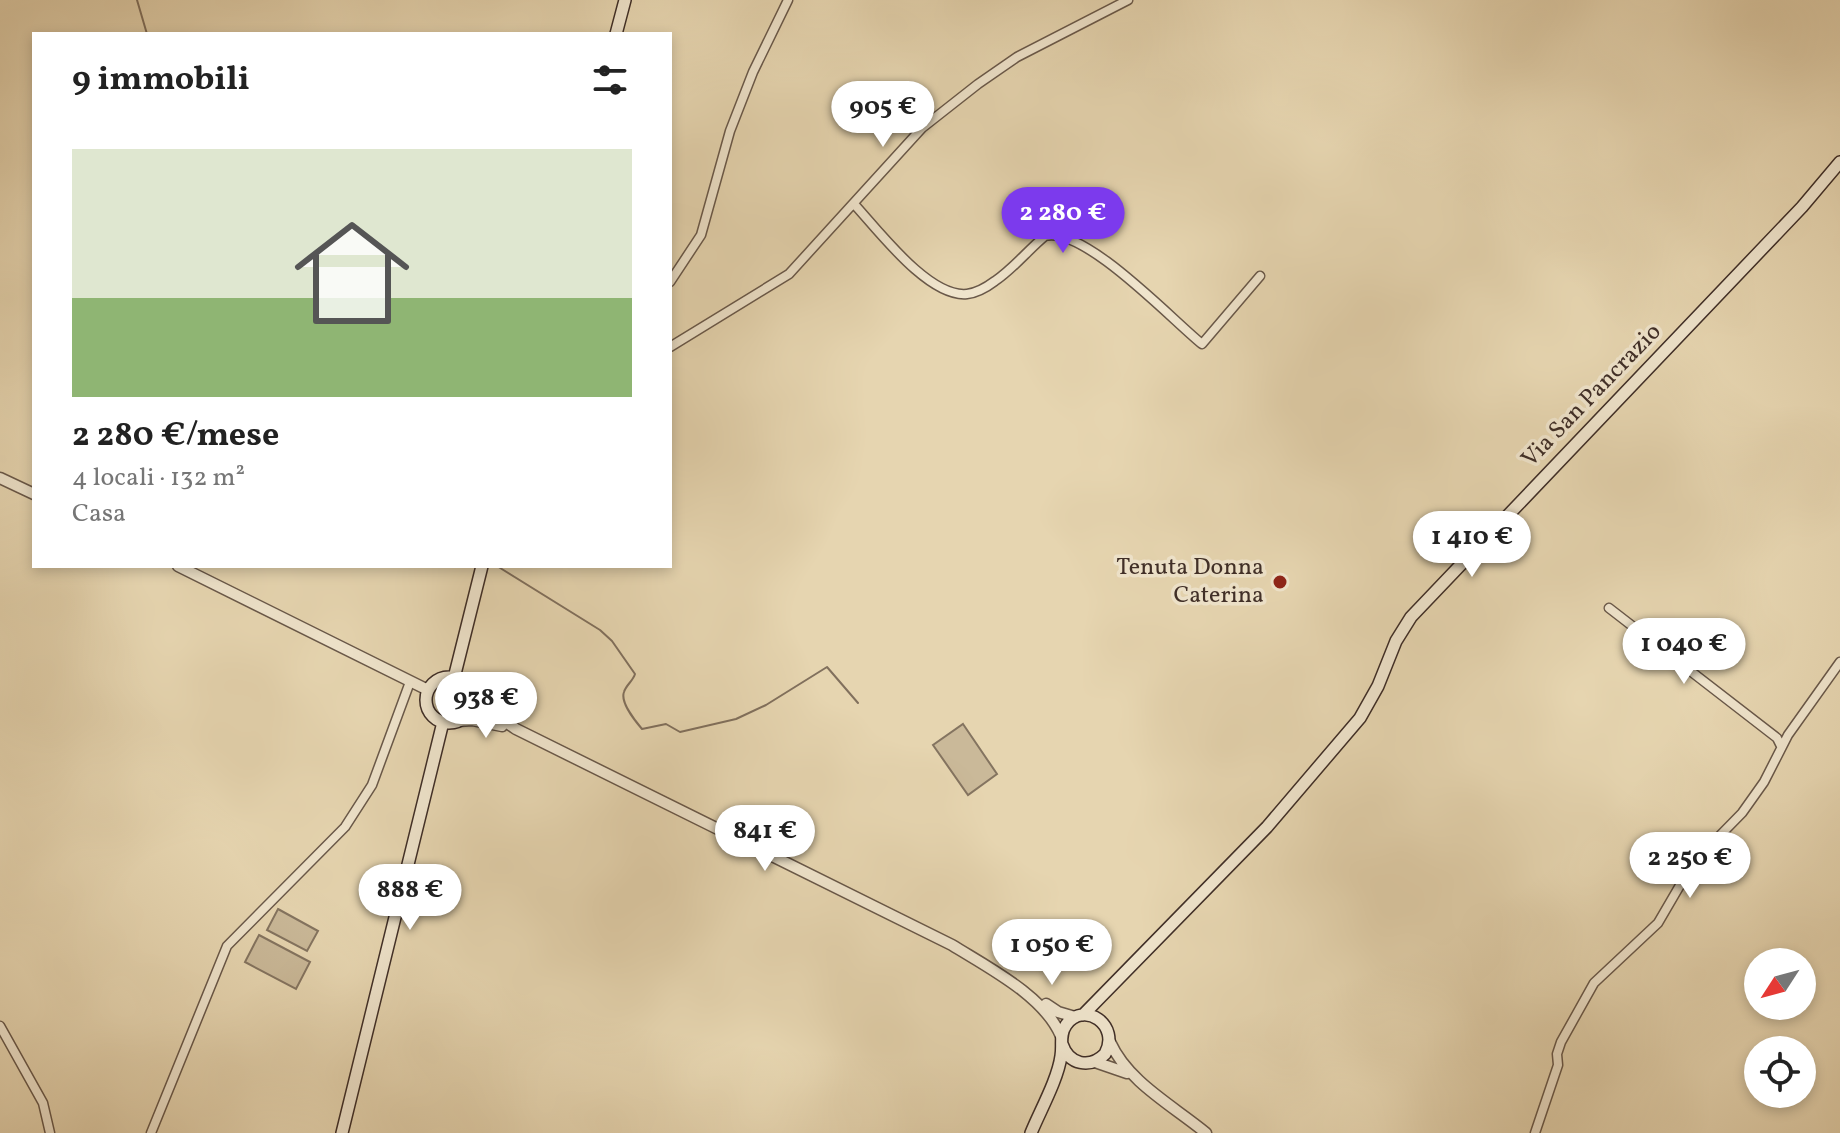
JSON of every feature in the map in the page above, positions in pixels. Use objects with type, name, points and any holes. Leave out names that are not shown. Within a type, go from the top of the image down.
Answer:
[{"type":"main road","points":[[617,32],[625,0]]},
{"type":"main road","name":"Via San Pancrazio","points":[[1079,1016],[1267,827],[1360,718],[1378,686],[1396,641],[1411,617],[1802,207],[1840,162]]},
{"type":"main road","points":[[454,678],[482,568]]},
{"type":"main road","points":[[454,678],[466,685],[472,699],[468,712],[458,721],[443,722],[428,710],[428,690],[436,681],[454,678]]},
{"type":"main road","points":[[342,1133],[443,722]]},
{"type":"main road","points":[[1099,1019],[1100,1003],[1106,991]]},
{"type":"main road","points":[[1031,1133],[1060,1061],[1064,1028],[1079,1016],[1099,1019],[1108,1029],[1110,1042],[1105,1054],[1054,1076]]},
{"type":"main road","points":[[1062,1040],[1068,1057],[1090,1063]]},
{"type":"street","points":[[672,279],[701,235],[730,131],[753,72],[788,0]]},
{"type":"street","points":[[672,346],[789,274],[922,128],[978,84],[1017,57],[1128,0]]},
{"type":"street","points":[[854,204],[916,269],[936,285],[958,294],[970,294],[994,282],[1045,236],[1053,233],[1063,237],[1114,265],[1202,344],[1260,276]]},
{"type":"street","points":[[0,478],[32,493]]},
{"type":"street","points":[[182,568],[428,690]]},
{"type":"street","points":[[1609,608],[1777,738],[1781,746]]},
{"type":"street","points":[[1535,1133],[1558,1065],[1557,1054],[1561,1042],[1594,983],[1658,923],[1693,863],[1733,824],[1752,800],[1781,746],[1840,662]]},
{"type":"street","points":[[151,1133],[227,946],[345,827],[372,785],[410,682]]},
{"type":"street","points":[[472,699],[516,729],[952,945],[1027,995],[1052,1018],[1062,1040]]},
{"type":"street","points":[[458,721],[472,720],[516,729]]},
{"type":"street","points":[[1027,995],[1039,998],[1058,1012],[1079,1016]]},
{"type":"street","points":[[0,1026],[43,1103],[50,1133]]},
{"type":"street","points":[[1110,1042],[1135,1078],[1206,1133]]},
{"type":"street","points":[[1090,1063],[1109,1065],[1135,1078]]},
{"type":"shaded area","points":[[963,724],[997,774],[968,795],[933,745]]},
{"type":"shaded area","points":[[278,909],[318,931],[307,951],[267,930]]},
{"type":"shaded area","points":[[259,935],[310,962],[296,989],[245,962]]},
{"type":"waterway","points":[[137,0],[146,32]]},
{"type":"waterway","points":[[500,568],[600,630],[612,641],[635,674],[623,696],[629,712],[642,729],[666,724],[680,732],[736,719],[766,705],[827,667],[858,703]]},
{"type":"place","name":"Tenuta Donna Caterina","points":[[1280,582]]}]
